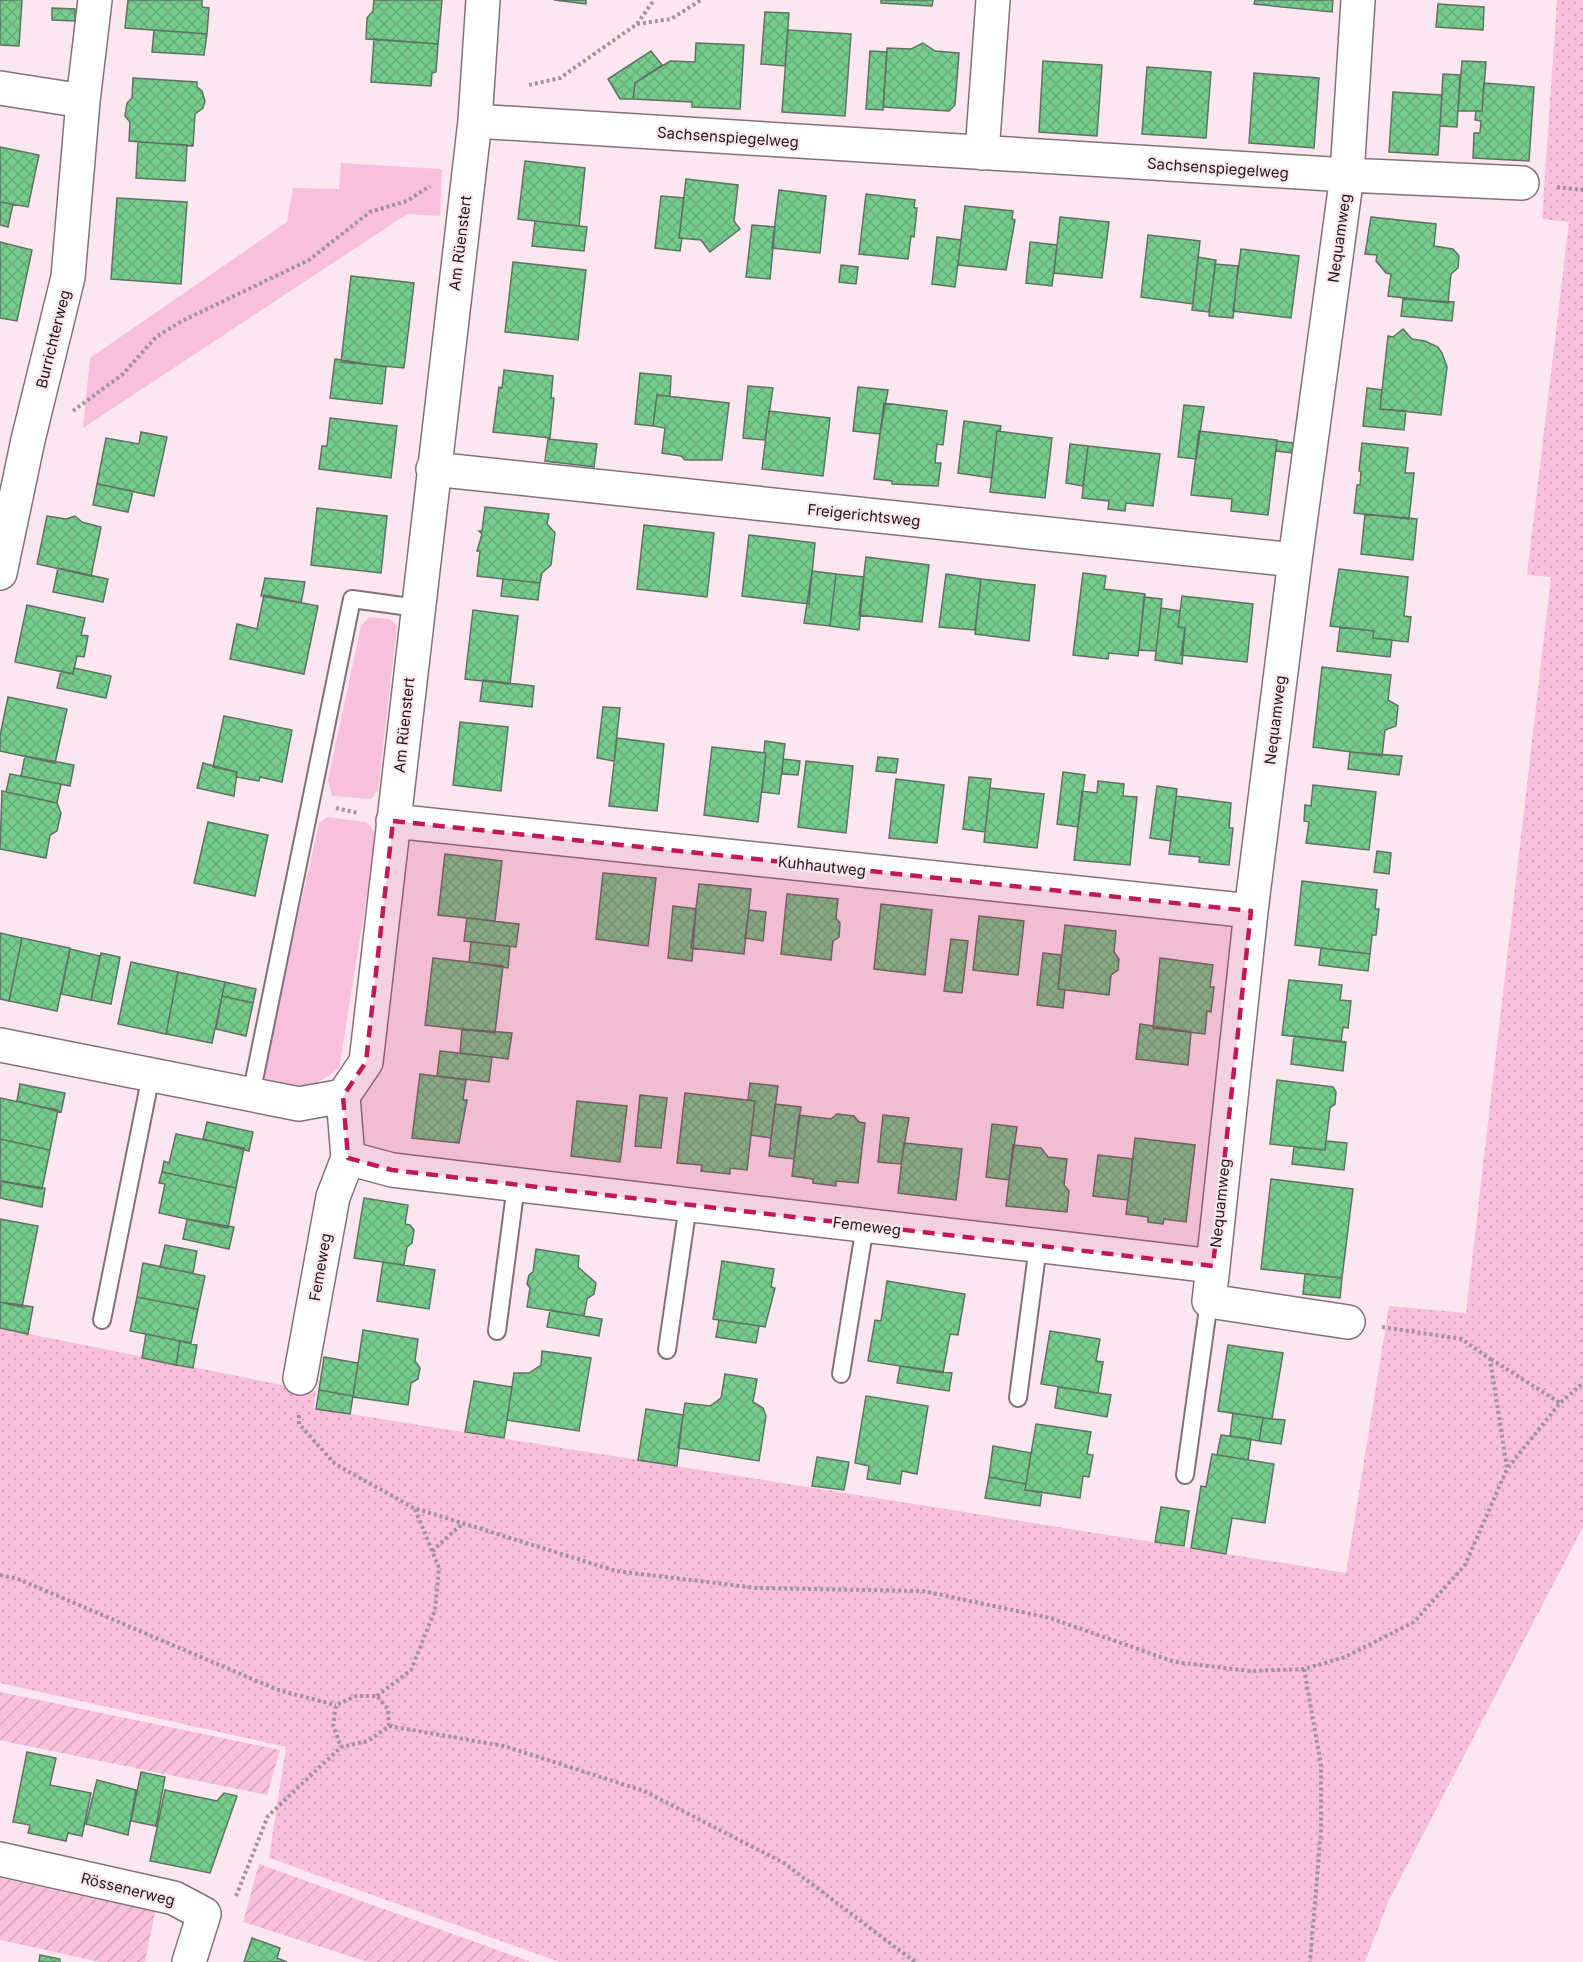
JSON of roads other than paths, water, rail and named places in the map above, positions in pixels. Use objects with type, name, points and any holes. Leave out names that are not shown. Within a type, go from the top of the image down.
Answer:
[{"type":"street","name":"Burrichterweg","points":[[0,573],[28,440],[68,277],[94,0]]},
{"type":"street","name":"Am Rüenstert","points":[[343,1096],[366,1062],[432,469],[475,121],[483,0]]},
{"type":"street","points":[[982,153],[993,0]]},
{"type":"street","points":[[1347,176],[1358,0]]},
{"type":"street","points":[[0,88],[83,101]]},
{"type":"street","name":"Sachsenspiegelweg","points":[[475,121],[1347,176],[1522,183]]},
{"type":"street","name":"Nequamweg","points":[[1213,1266],[1251,911],[1295,560],[1347,176]]},
{"type":"street","name":"Freigerichtsweg","points":[[432,469],[1295,560]]},
{"type":"street","name":"Kuhhautweg","points":[[393,820],[1251,911]]},
{"type":"street","points":[[0,1045],[298,1104],[343,1096]]},
{"type":"street","name":"Femeweg","points":[[300,1378],[333,1197],[348,1158],[343,1096]]},
{"type":"street","name":"Femeweg","points":[[348,1158],[392,1170],[1213,1266]]},
{"type":"street","points":[[1213,1266],[1209,1301],[1348,1322]]},
{"type":"street","name":"Rössenerweg","points":[[0,1859],[174,1898],[204,1914],[189,1962]]},
{"type":"lane","points":[[250,1095],[312,803],[352,599],[417,608]]},
{"type":"lane","points":[[102,1320],[151,1075]]},
{"type":"lane","points":[[497,1331],[516,1185]]},
{"type":"lane","points":[[667,1350],[688,1205]]},
{"type":"lane","points":[[841,1374],[865,1226]]},
{"type":"lane","points":[[1018,1398],[1038,1246]]},
{"type":"lane","points":[[1185,1475],[1209,1301]]}]
